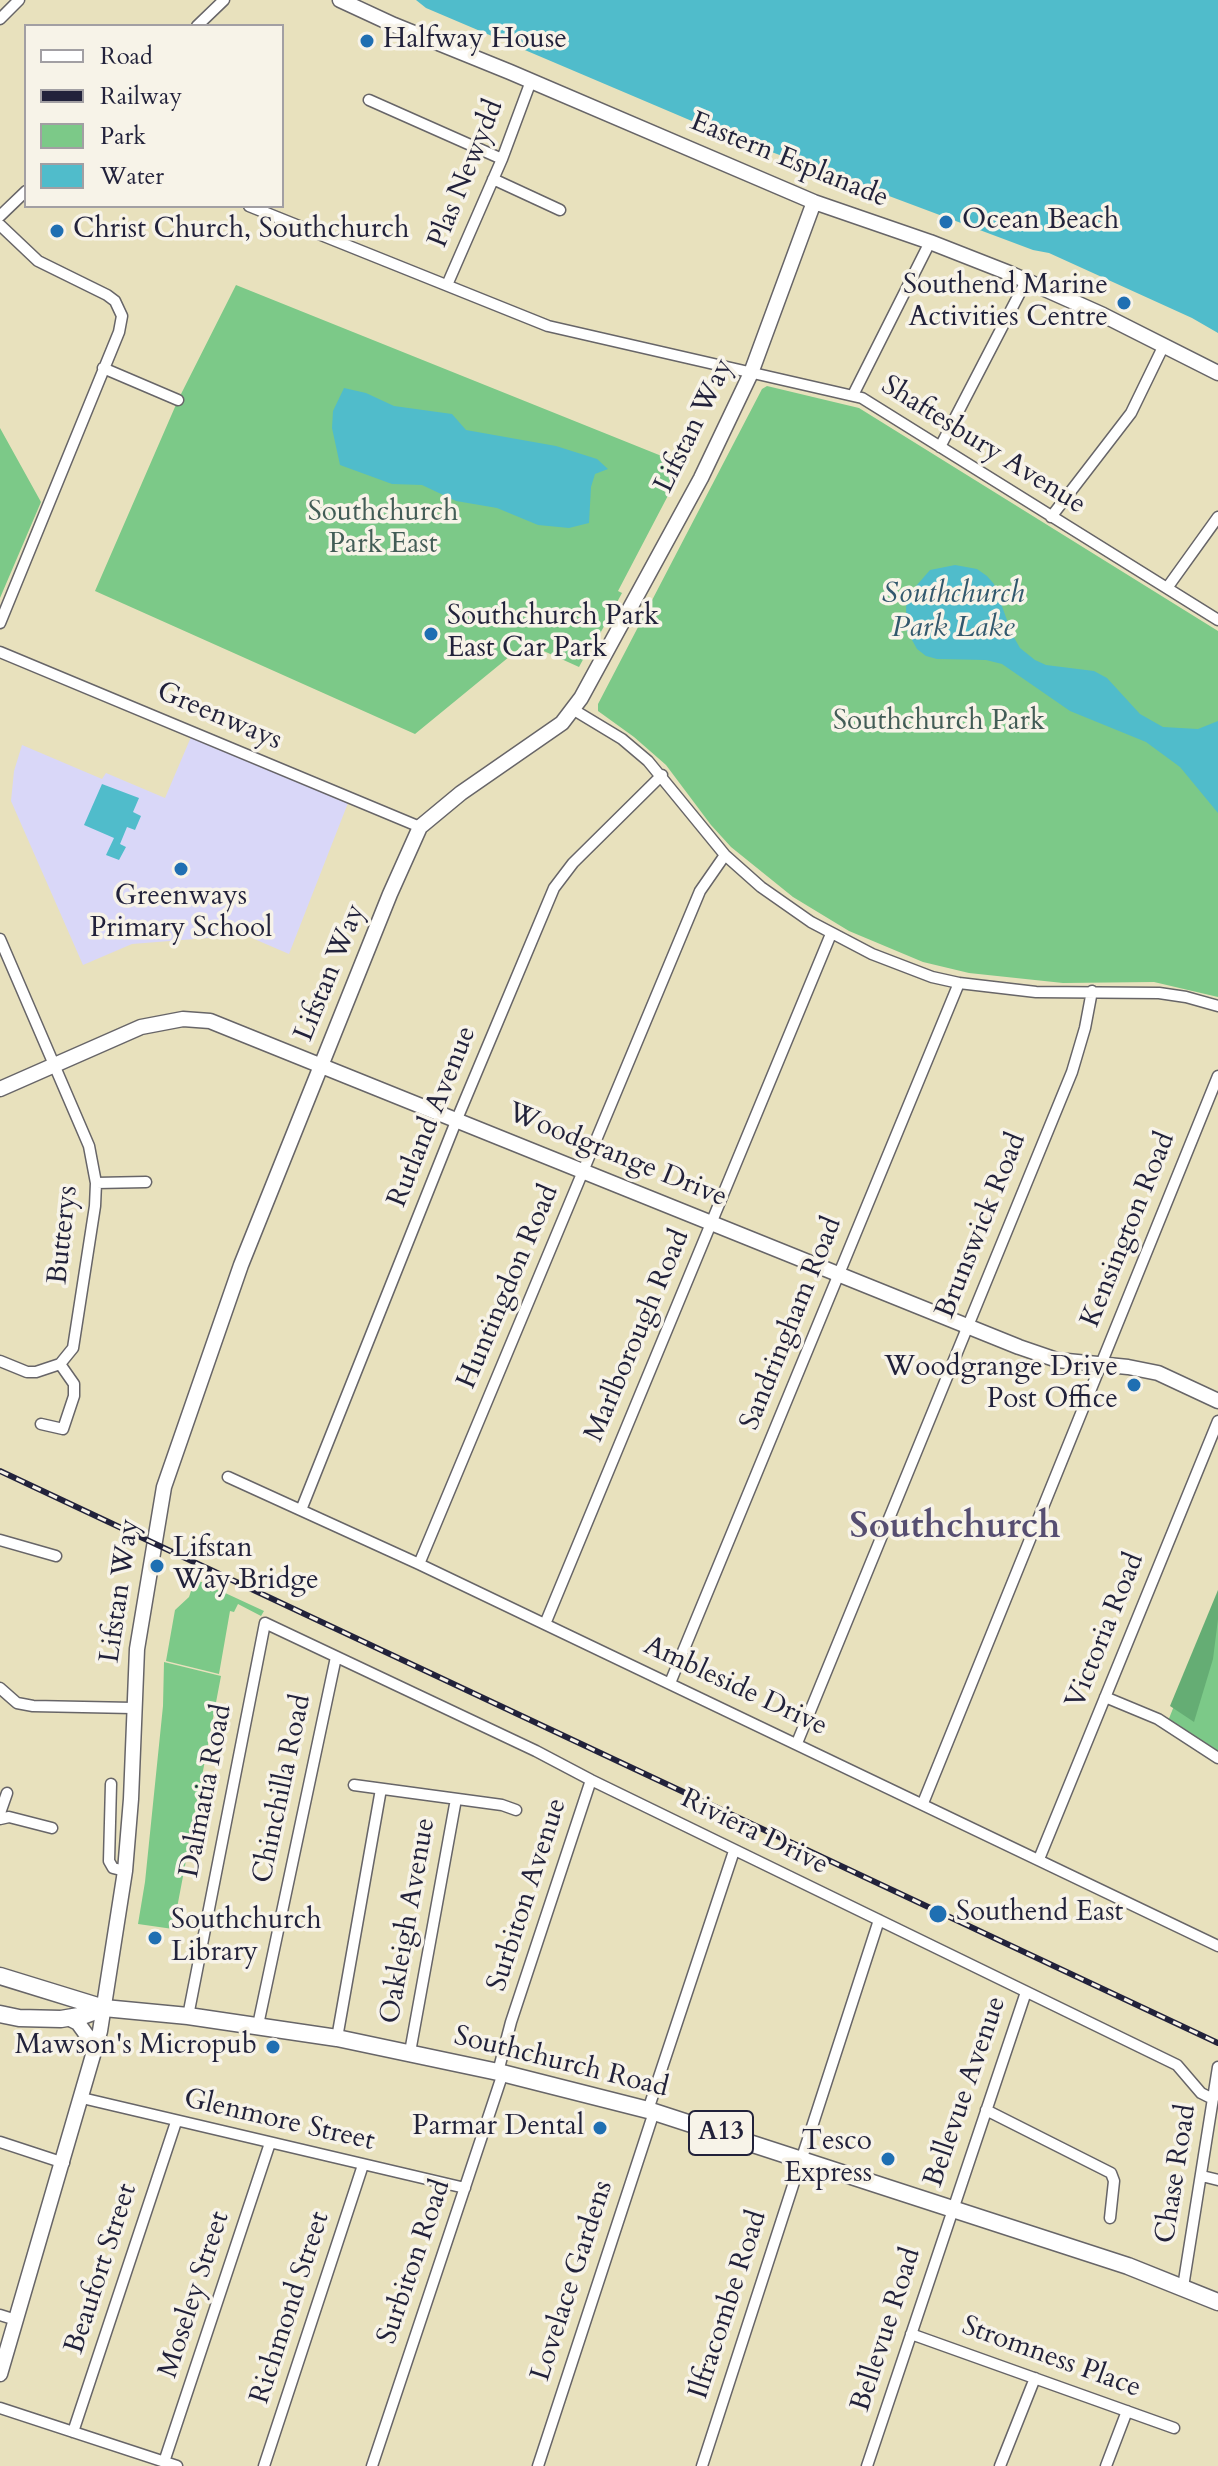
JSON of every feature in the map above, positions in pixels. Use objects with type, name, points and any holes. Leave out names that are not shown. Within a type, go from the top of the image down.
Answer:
[{"type":"main road","name":"A13","points":[[0,1976],[104,2008]]},
{"type":"main road","name":"Southchurch Road","points":[[104,2008],[258,2025],[337,2038],[500,2072],[651,2111],[1128,2266],[1218,2302]]},
{"type":"main road","name":"A13","points":[[0,2014],[37,2020],[85,2015],[104,2008]]},
{"type":"street","points":[[0,19],[19,0]]},
{"type":"street","points":[[199,24],[224,0]]},
{"type":"street","name":"Eastern Esplanade","points":[[340,0],[380,20],[814,202],[930,242],[1026,281],[1218,373]]},
{"type":"street","name":"Plas Newydd","points":[[447,285],[502,159],[531,81]]},
{"type":"street","points":[[369,100],[502,159]]},
{"type":"street","points":[[493,179],[560,211]]},
{"type":"street","points":[[0,216],[24,193]]},
{"type":"street","name":"Lifstan Way","points":[[0,2374],[64,2163],[104,2008],[125,1871],[137,1649],[164,1487],[241,1265],[404,859],[420,827],[461,793],[562,723],[574,710],[701,478],[751,373],[814,202]]},
{"type":"street","name":"Shaftesbury Avenue","points":[[254,208],[561,330],[862,398],[1218,620]]},
{"type":"street","points":[[0,225],[38,261],[115,301],[122,310],[122,323],[0,623]]},
{"type":"street","points":[[853,395],[930,242]]},
{"type":"street","points":[[940,447],[1026,281]]},
{"type":"street","points":[[1051,517],[1131,413],[1164,345]]},
{"type":"street","points":[[103,368],[178,400]]},
{"type":"street","points":[[1167,588],[1218,517]]},
{"type":"street","name":"Greenways","points":[[0,652],[420,827]]},
{"type":"street","points":[[574,710],[622,739],[662,775],[725,855],[761,887],[831,934],[872,954],[909,969],[959,983],[1036,992],[1159,993],[1218,1006]]},
{"type":"street","name":"Rutland Avenue","points":[[301,1510],[457,1119],[554,888],[581,855],[662,775]]},
{"type":"street","name":"Huntingdon Road","points":[[419,1564],[700,891],[725,855]]},
{"type":"street","name":"Marlborough Road","points":[[545,1624],[831,934]]},
{"type":"street","name":"Butterys","points":[[0,939],[89,1146],[96,1183],[75,1340],[67,1358],[60,1364]]},
{"type":"street","name":"Sandringham Road","points":[[670,1683],[959,983]]},
{"type":"street","name":"Brunswick Road","points":[[797,1743],[1072,1072],[1092,991]]},
{"type":"street","name":"Woodgrange Drive","points":[[0,1089],[141,1027],[183,1019],[210,1021],[1044,1357],[1158,1373],[1218,1401]]},
{"type":"street","name":"Kensington Road","points":[[923,1803],[1218,1076]]},
{"type":"street","points":[[96,1183],[146,1182]]},
{"type":"street","points":[[0,1361],[27,1372],[60,1364],[74,1384],[74,1396],[63,1429],[41,1424]]},
{"type":"street","name":"Victoria Road","points":[[1039,1859],[1218,1421]]},
{"type":"street","name":"Ambleside Drive","points":[[228,1477],[797,1743],[1218,1946]]},
{"type":"street","points":[[2,1545],[56,1556]]},
{"type":"street","name":"Riviera Drive","points":[[265,1623],[536,1751],[734,1851],[1177,2065],[1201,2093],[1213,2099]]},
{"type":"street","name":"Dalmatia Road","points":[[188,2016],[265,1623]]},
{"type":"street","name":"Chinchilla Road","points":[[258,2025],[336,1657]]},
{"type":"street","points":[[0,1688],[17,1703],[33,1706],[133,1708]]},
{"type":"street","points":[[1105,1697],[1158,1719],[1218,1758]]},
{"type":"street","name":"Surbiton Avenue","points":[[500,2072],[511,2022],[591,1780]]},
{"type":"street","points":[[111,1784],[109,1861],[111,1867],[125,1871]]},
{"type":"street","points":[[354,1785],[502,1805],[516,1810]]},
{"type":"street","points":[[337,2038],[381,1789]]},
{"type":"street","points":[[0,1813],[7,1793]]},
{"type":"street","name":"Oakleigh Avenue","points":[[410,2052],[456,1799]]},
{"type":"street","points":[[0,1819],[9,1817],[52,1828]]},
{"type":"street","name":"Lovelace Gardens","points":[[538,2466],[734,1851]]},
{"type":"street","name":"Ilfracombe Road","points":[[702,2466],[879,1920]]},
{"type":"street","name":"Bellevue Avenue","points":[[952,2208],[1026,1992]]},
{"type":"street","points":[[68,2018],[78,2023],[96,2048]]},
{"type":"street","name":"Chase Road","points":[[1183,2287],[1218,2068]]},
{"type":"street","name":"Surbiton Road","points":[[372,2466],[465,2188],[500,2072]]},
{"type":"street","name":"Glenmore Street","points":[[82,2098],[465,2188]]},
{"type":"street","points":[[986,2110],[1111,2173],[1114,2181],[1110,2218]]},
{"type":"street","name":"Beaufort Street","points":[[73,2432],[176,2122]]},
{"type":"street","points":[[0,2142],[64,2163]]},
{"type":"street","name":"Moseley Street","points":[[164,2462],[270,2143]]},
{"type":"street","name":"Richmond Street","points":[[264,2466],[363,2165]]},
{"type":"street","points":[[1202,2176],[1218,2180]]},
{"type":"street","name":"Bellevue Road","points":[[867,2466],[952,2208]]},
{"type":"street","points":[[0,2315],[16,2320]]},
{"type":"street","name":"Stromness Place","points":[[911,2334],[1174,2428]]},
{"type":"street","points":[[1000,2466],[1035,2378]]},
{"type":"street","points":[[0,2408],[177,2466]]},
{"type":"street","points":[[1106,2466],[1127,2411]]},
{"type":"shaded area","name":"Greenways Primary School","points":[[191,737],[348,803],[289,954],[245,935],[132,944],[83,965],[11,801],[14,771],[22,745],[102,779],[106,773],[165,798]]},
{"type":"green space","name":"Southchurch Park East","points":[[236,285],[684,465],[618,591],[622,593],[579,667],[526,643],[415,734],[95,591],[178,400]]},
{"type":"green space","name":"Southchurch Park","points":[[767,386],[859,408],[1218,631],[1218,997],[1154,982],[1063,983],[969,973],[923,962],[849,931],[793,897],[731,847],[666,765],[598,711],[598,704],[762,389]]},
{"type":"green space","points":[[0,428],[41,502],[0,598]]},
{"type":"green space","points":[[195,1579],[264,1611],[261,1616],[238,1604],[234,1612],[230,1611],[219,1674],[166,1661],[175,1610],[189,1597]]},
{"type":"green space","points":[[1218,1590],[1213,1659],[1194,1722],[1170,1706]]},
{"type":"green space","points":[[1218,1596],[1218,1754],[1168,1721]]},
{"type":"green space","points":[[164,1662],[221,1676],[173,1929],[138,1924],[163,1706]]},
{"type":"water","points":[[416,0],[1218,0],[1218,333],[1192,318],[1049,253],[1033,250],[713,130],[426,8]]},
{"type":"water","points":[[344,388],[366,393],[394,406],[452,414],[466,430],[556,446],[597,459],[608,469],[595,474],[589,523],[569,528],[538,525],[497,508],[456,501],[422,485],[392,484],[340,465],[332,428],[333,411]]},
{"type":"water","name":"Southchurch Park Lake","points":[[955,565],[977,569],[994,584],[1012,634],[1020,648],[1035,660],[1046,665],[1094,671],[1107,678],[1140,714],[1163,727],[1198,729],[1218,721],[1218,813],[1180,767],[1146,742],[1070,711],[1002,664],[986,660],[937,659],[917,649],[907,631],[906,607],[910,593],[930,570]]},
{"type":"water","points":[[102,784],[139,798],[133,812],[141,816],[135,830],[127,827],[120,844],[126,847],[119,860],[106,855],[114,838],[84,825]]},
{"type":"railway","points":[[0,1471],[1218,2043]]},
{"type":"place","name":"Halfway House","points":[[367,41]]},
{"type":"place","name":"Ocean Beach","points":[[946,222]]},
{"type":"place","name":"Christ Church, Southchurch","points":[[57,231]]},
{"type":"place","name":"Southend Marine Activities Centre","points":[[1124,303]]},
{"type":"place","name":"Southchurch Park East Car Park","points":[[431,634]]},
{"type":"place","name":"Greenways Primary School","points":[[181,869]]},
{"type":"place","name":"Woodgrange Drive Post Office","points":[[1134,1385]]},
{"type":"place","name":"Lifstan Way Bridge","points":[[157,1566]]},
{"type":"place","name":"Southend East","points":[[938,1914]]},
{"type":"place","name":"Southchurch Library","points":[[155,1938]]},
{"type":"place","name":"Mawson's Micropub","points":[[273,2047]]},
{"type":"place","name":"Parmar Dental","points":[[600,2128]]},
{"type":"place","name":"Tesco Express","points":[[888,2159]]},
{"type":"district","name":"Southchurch","points":[[955,1529]]}]
